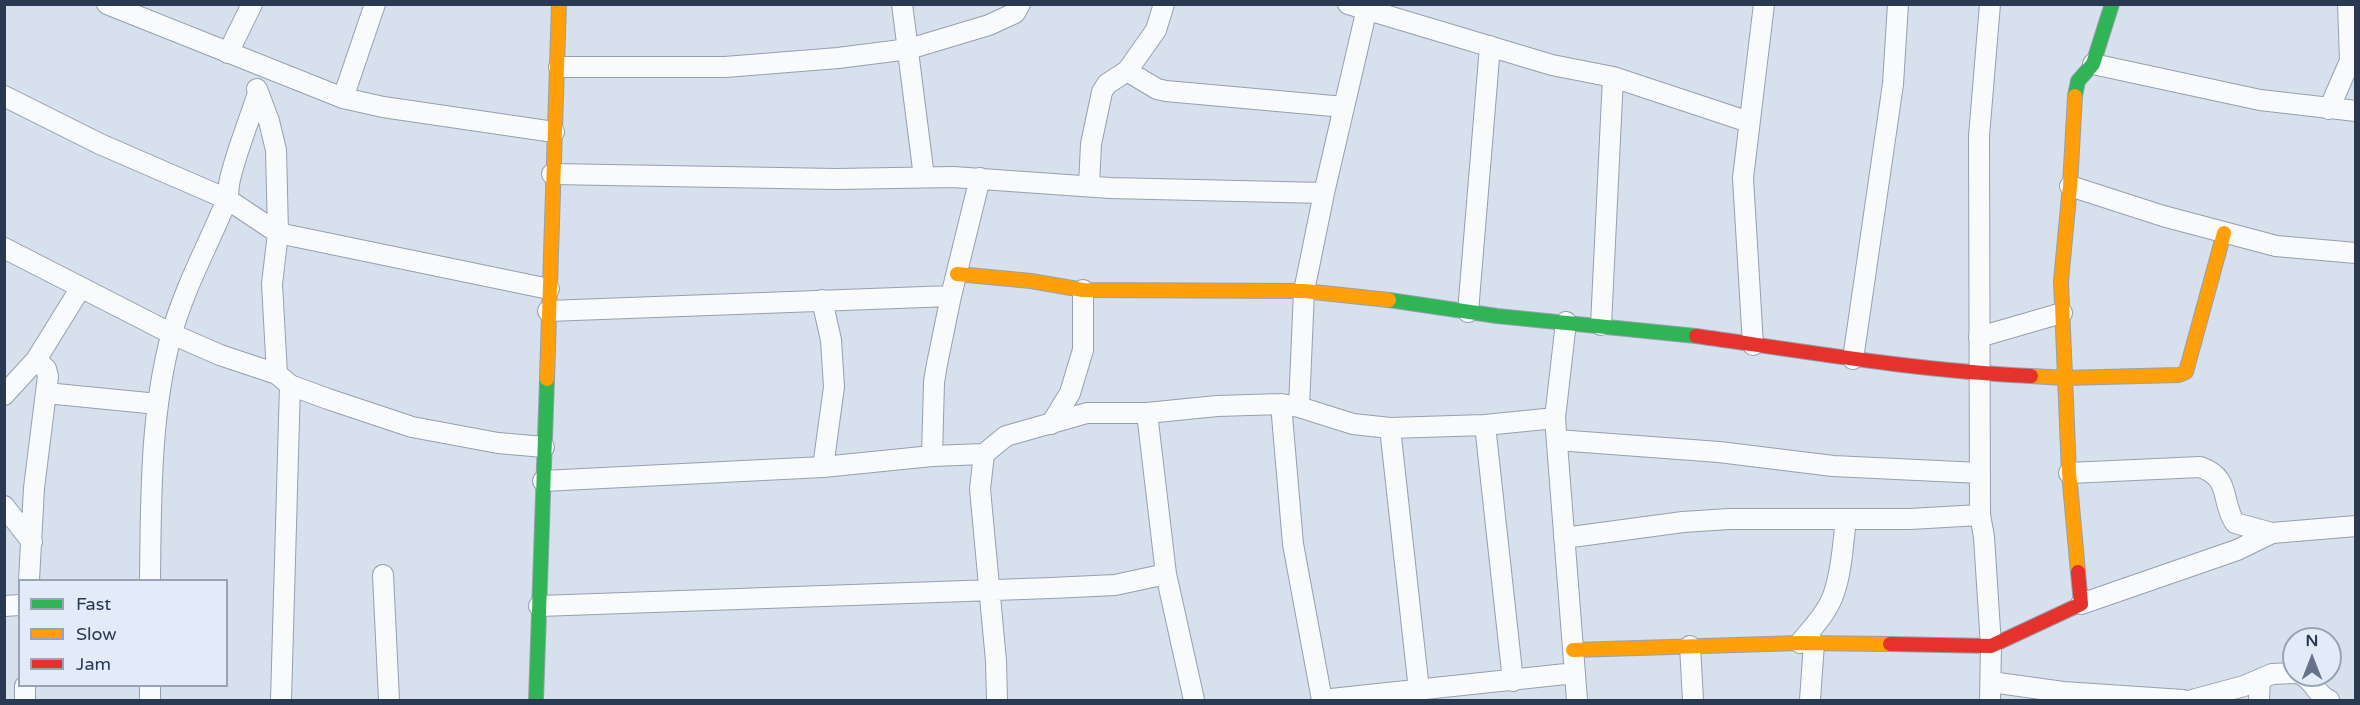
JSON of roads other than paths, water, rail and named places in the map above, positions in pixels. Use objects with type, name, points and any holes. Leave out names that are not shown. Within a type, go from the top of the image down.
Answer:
[{"type":"street","points":[[228,53],[252,4]]},
{"type":"street","points":[[343,98],[375,4]]},
{"type":"street","points":[[536,700],[552,174],[559,67],[559,4]]},
{"type":"street","points":[[902,4],[924,177]]},
{"type":"street","points":[[559,67],[725,67],[838,58],[909,49],[989,26],[1015,13],[1020,4]]},
{"type":"street","points":[[1089,186],[1091,144],[1102,92],[1107,84],[1127,71],[1156,30],[1164,4]]},
{"type":"street","points":[[1348,4],[1368,7],[1552,65],[1612,77],[1749,122]]},
{"type":"street","points":[[1752,345],[1743,203],[1744,162],[1764,4]]},
{"type":"street","points":[[1853,359],[1893,84],[1898,4]]},
{"type":"street","points":[[1990,4],[1979,136],[1979,374],[1980,515],[1984,537],[1991,646],[1991,691],[2063,692],[2183,700]]},
{"type":"street","points":[[2081,604],[2069,473],[2064,378],[2062,313],[2064,242],[2070,186],[2075,90],[2078,81],[2093,64],[2112,4]]},
{"type":"street","points":[[2329,109],[2350,61],[2348,4]]},
{"type":"street","points":[[108,5],[343,98],[554,132]]},
{"type":"street","points":[[1368,7],[1324,193],[1304,291],[1290,405],[1293,544],[1322,700],[1575,673]]},
{"type":"street","points":[[1468,312],[1490,46]]},
{"type":"street","points":[[248,61],[269,121],[276,150],[278,233],[272,284],[283,379],[281,700]]},
{"type":"street","points":[[2093,64],[2260,100],[2355,111]]},
{"type":"street","points":[[1127,71],[1158,89],[1166,91],[1344,107]]},
{"type":"street","points":[[1601,325],[1612,77]]},
{"type":"street","points":[[150,579],[152,473],[158,404],[172,334],[188,287],[227,199],[230,180],[258,93]]},
{"type":"street","points":[[5,97],[100,144],[227,199],[278,233],[549,289]]},
{"type":"street","points":[[552,174],[836,179],[980,178],[1089,186],[1324,193]]},
{"type":"street","points":[[932,456],[934,382],[951,296],[980,178]]},
{"type":"street","points":[[2070,186],[2163,216],[2276,246],[2355,253]]},
{"type":"street","points":[[957,274],[1031,281],[1083,290],[1304,291],[1420,303],[1497,316],[1672,332],[1853,359],[1979,374],[2064,378],[2179,375],[2186,372],[2224,233]]},
{"type":"street","points":[[4,248],[80,289],[172,334],[220,355],[412,427],[498,443],[544,447]]},
{"type":"street","points":[[4,395],[36,360],[80,289]]},
{"type":"street","points":[[1051,424],[1070,393],[1083,350],[1083,290]]},
{"type":"street","points":[[548,311],[951,296]]},
{"type":"street","points":[[822,300],[831,340],[834,387],[823,467]]},
{"type":"street","points":[[1979,337],[2062,313]]},
{"type":"street","points":[[1566,322],[1555,418],[1577,700]]},
{"type":"street","points":[[29,579],[34,488],[48,376],[46,369],[36,360]]},
{"type":"street","points":[[46,393],[158,404]]},
{"type":"street","points":[[543,481],[823,467],[932,456],[984,454],[1006,436],[1087,413],[1147,413],[1217,406],[1290,405],[1353,424],[1390,428],[1485,425],[1555,418]]},
{"type":"street","points":[[1147,413],[1166,574],[1194,700]]},
{"type":"street","points":[[1485,425],[1513,681]]},
{"type":"street","points":[[1390,428],[1419,690]]},
{"type":"street","points":[[1557,440],[1719,452],[1833,466],[1980,473]]},
{"type":"street","points":[[984,454],[980,489],[996,661],[997,700]]},
{"type":"street","points":[[2069,473],[2200,467],[2211,471],[2222,481],[2228,507],[2235,523],[2272,533],[2355,526]]},
{"type":"street","points":[[4,506],[32,542]]},
{"type":"street","points":[[1564,538],[1683,522],[1729,519],[1910,519],[1980,515]]},
{"type":"street","points":[[1810,700],[1807,643],[1834,594],[1846,519]]},
{"type":"street","points":[[1573,650],[1807,643],[1991,646],[2081,604],[2237,550],[2272,533]]},
{"type":"street","points":[[539,606],[1115,585],[1166,574]]},
{"type":"street","points":[[383,575],[389,700]]},
{"type":"street","points":[[1690,646],[1693,700]]},
{"type":"street","points":[[2192,700],[2244,686],[2272,674],[2282,674]]},
{"type":"street","points":[[2259,700],[2260,679]]},
{"type":"street","points":[[2314,687],[2320,696],[2329,700]]}]
